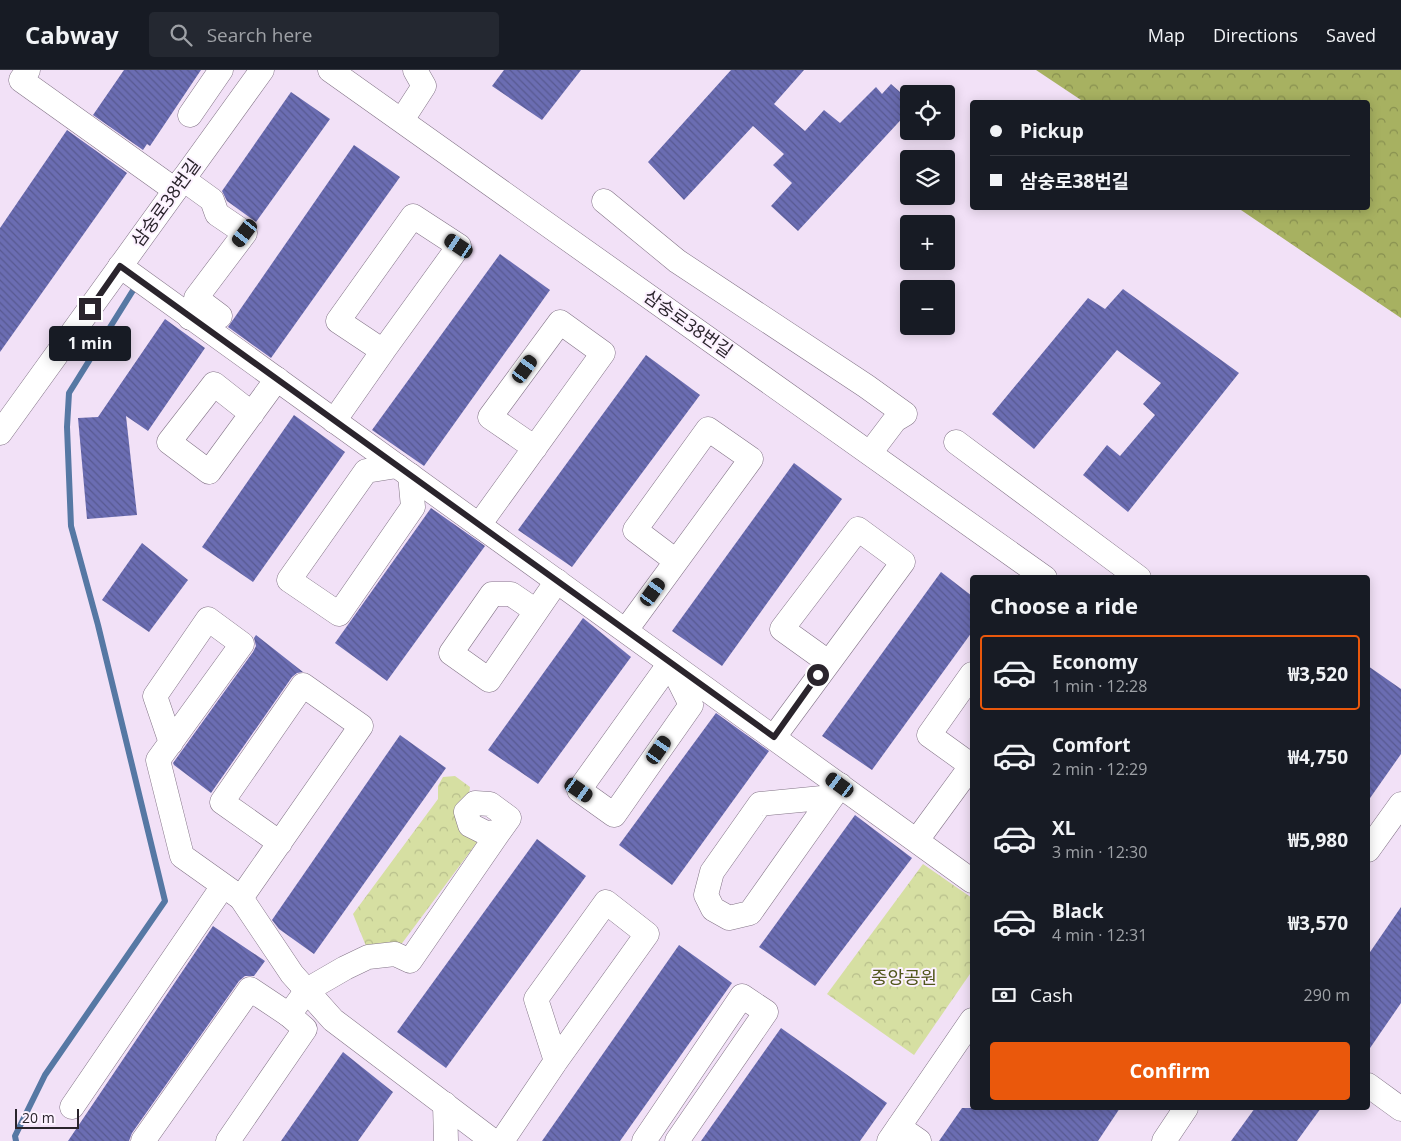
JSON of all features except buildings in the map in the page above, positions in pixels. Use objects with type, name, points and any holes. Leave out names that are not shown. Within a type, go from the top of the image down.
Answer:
[{"type":"street","points":[[28,70],[21,80],[179,184],[212,200],[217,214],[245,233],[196,298],[220,316],[190,318]]},
{"type":"street","points":[[190,115],[221,70]]},
{"type":"street","name":"삼숭로38번길","points":[[0,433],[262,70]]},
{"type":"street","name":"삼숭로38번길","points":[[330,70],[1041,575]]},
{"type":"street","points":[[402,120],[424,86],[415,70]]},
{"type":"street","points":[[604,201],[677,261],[866,386],[905,414],[895,420],[870,453]]},
{"type":"street","points":[[334,421],[459,246],[413,216],[338,322],[383,351]]},
{"type":"street","points":[[120,266],[774,737],[836,791],[917,840],[970,879]]},
{"type":"street","points":[[479,525],[535,448],[603,352],[560,322],[490,417],[535,448]]},
{"type":"street","points":[[252,414],[276,379]]},
{"type":"street","points":[[626,630],[751,459],[708,429],[634,530],[676,561]]},
{"type":"street","points":[[956,442],[1135,575]]},
{"type":"street","points":[[403,470],[413,507],[339,614],[289,580],[366,472],[403,470]]},
{"type":"street","points":[[774,737],[903,562],[858,529],[782,629],[828,662]]},
{"type":"street","points":[[536,611],[557,581]]},
{"type":"street","points":[[171,743],[155,696],[208,619],[242,644],[171,743],[158,760],[182,856],[232,892],[292,974],[333,1020],[493,1141]]},
{"type":"street","points":[[670,663],[691,705],[614,815],[579,790],[670,663]]},
{"type":"street","points":[[970,677],[929,735],[970,765]]},
{"type":"street","points":[[72,1108],[232,892],[280,843],[362,726],[303,685],[222,802],[280,843]]},
{"type":"street","points":[[917,840],[970,769]]},
{"type":"street","points":[[836,791],[750,913],[729,918],[713,908],[706,895],[712,872],[760,804],[836,791]]},
{"type":"street","points":[[1370,847],[1401,804]]},
{"type":"street","points":[[289,1015],[307,990],[368,957],[395,954],[410,961],[499,832]]},
{"type":"street","points":[[502,1141],[556,1061],[648,934],[606,902],[536,999],[556,1061]]},
{"type":"street","points":[[144,1141],[250,989],[289,1015],[305,1029],[228,1141]]},
{"type":"street","points":[[644,1141],[742,996],[766,1012],[677,1141]]},
{"type":"street","points":[[919,1141],[894,1134],[970,1023]]},
{"type":"street","points":[[1370,1086],[1401,1109]]},
{"type":"street","points":[[445,1104],[446,1141]]},
{"type":"street","points":[[1164,1141],[1185,1110]]},
{"type":"green space","points":[[1036,70],[1401,70],[1401,318],[1241,210],[1370,210],[1370,100],[1081,100]]},
{"type":"green space","points":[[455,776],[470,787],[466,800],[455,807],[464,827],[478,841],[400,946],[366,946],[353,914],[438,799],[438,786],[443,777]]},
{"type":"green space","name":"중앙공원","points":[[923,864],[970,897],[970,974],[914,1055],[827,994]]},
{"type":"waterway","points":[[16,1141],[15,1136],[45,1075],[165,901],[98,625],[71,526],[67,427],[69,393],[137,284]]},
{"type":"route","points":[[90,309],[120,266],[774,737],[818,675]]}]
